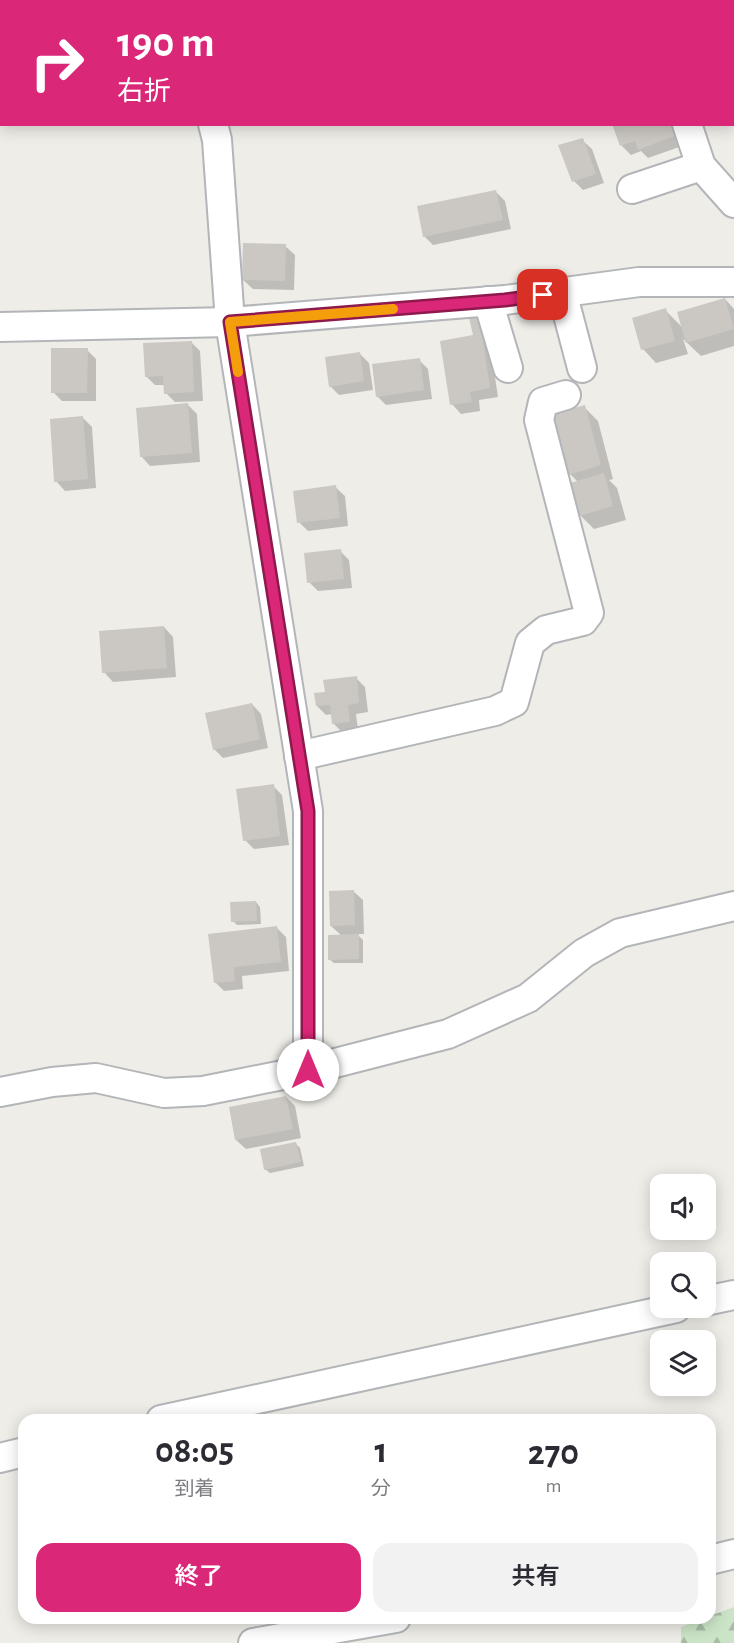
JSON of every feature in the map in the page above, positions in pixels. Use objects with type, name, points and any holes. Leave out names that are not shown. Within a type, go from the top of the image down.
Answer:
[{"type":"street","points":[[214,126],[217,140],[230,322],[308,811],[308,1070]]},
{"type":"street","points":[[688,126],[701,166],[734,203]]},
{"type":"street","points":[[632,189],[701,166]]},
{"type":"street","points":[[0,327],[230,322],[488,301],[639,282],[734,282]]},
{"type":"street","points":[[562,292],[582,368]]},
{"type":"street","points":[[488,301],[508,368]]},
{"type":"street","points":[[299,756],[495,711],[514,702],[530,643],[546,630],[583,621],[589,613],[539,420],[543,402],[566,395]]},
{"type":"street","points":[[0,1092],[52,1082],[96,1078],[164,1093],[203,1091],[308,1070],[448,1034],[528,998],[584,953],[620,933],[734,906]]},
{"type":"street","points":[[716,1299],[734,1295]]},
{"type":"street","points":[[189,1414],[650,1314]]},
{"type":"street","points":[[0,1458],[18,1454]]},
{"type":"street","points":[[716,1558],[734,1554]]},
{"type":"street","points":[[253,1643],[362,1624]]},
{"type":"green space","points":[[734,1607],[734,1643],[681,1643],[681,1627],[689,1624],[716,1624],[716,1614]]},
{"type":"building","points":[[613,126],[674,126],[677,135],[638,150],[635,141],[620,146]]},
{"type":"building","points":[[583,138],[596,174],[572,182],[558,145]]},
{"type":"building","points":[[496,190],[503,220],[423,237],[417,206]]},
{"type":"building","points":[[243,243],[286,244],[285,281],[242,280]]},
{"type":"building","points":[[725,298],[734,329],[686,343],[677,312]]},
{"type":"building","points":[[666,308],[675,341],[641,350],[632,318]]},
{"type":"building","points":[[489,314],[493,339],[483,341],[490,388],[470,392],[472,402],[450,405],[440,341],[473,335],[469,318]]},
{"type":"building","points":[[192,341],[194,392],[164,394],[163,376],[145,377],[143,343]]},
{"type":"building","points":[[51,348],[88,348],[87,393],[51,393]]},
{"type":"building","points":[[360,352],[364,381],[329,387],[325,357]]},
{"type":"building","points":[[420,358],[424,390],[376,397],[372,364]]},
{"type":"building","points":[[188,403],[192,453],[140,457],[136,408]]},
{"type":"building","points":[[585,405],[601,465],[568,475],[552,414]]},
{"type":"building","points":[[83,416],[88,479],[54,482],[50,419]]},
{"type":"building","points":[[604,473],[613,506],[579,516],[570,483]]},
{"type":"building","points":[[336,485],[340,518],[297,523],[293,491]]},
{"type":"building","points":[[341,549],[344,579],[307,583],[304,553]]},
{"type":"building","points":[[164,626],[167,668],[102,673],[99,631]]},
{"type":"building","points":[[357,676],[359,703],[348,705],[350,722],[332,724],[330,705],[316,706],[314,693],[325,692],[323,680]]},
{"type":"building","points":[[252,703],[260,739],[213,750],[205,713]]},
{"type":"building","points":[[274,784],[280,836],[243,841],[236,789]]},
{"type":"building","points":[[354,890],[355,925],[330,926],[329,891]]},
{"type":"building","points":[[256,901],[257,921],[231,922],[230,902]]},
{"type":"building","points":[[277,926],[281,962],[234,967],[235,981],[214,983],[208,934]]},
{"type":"building","points":[[359,934],[359,959],[328,960],[328,935]]},
{"type":"building","points":[[286,1096],[293,1129],[235,1140],[229,1107]]},
{"type":"building","points":[[296,1142],[301,1162],[264,1170],[260,1149]]},
{"type":"slow traffic","points":[[238,372],[230,322],[393,309]]},
{"type":"route","points":[[308,1070],[308,811],[230,322],[543,295]]}]
